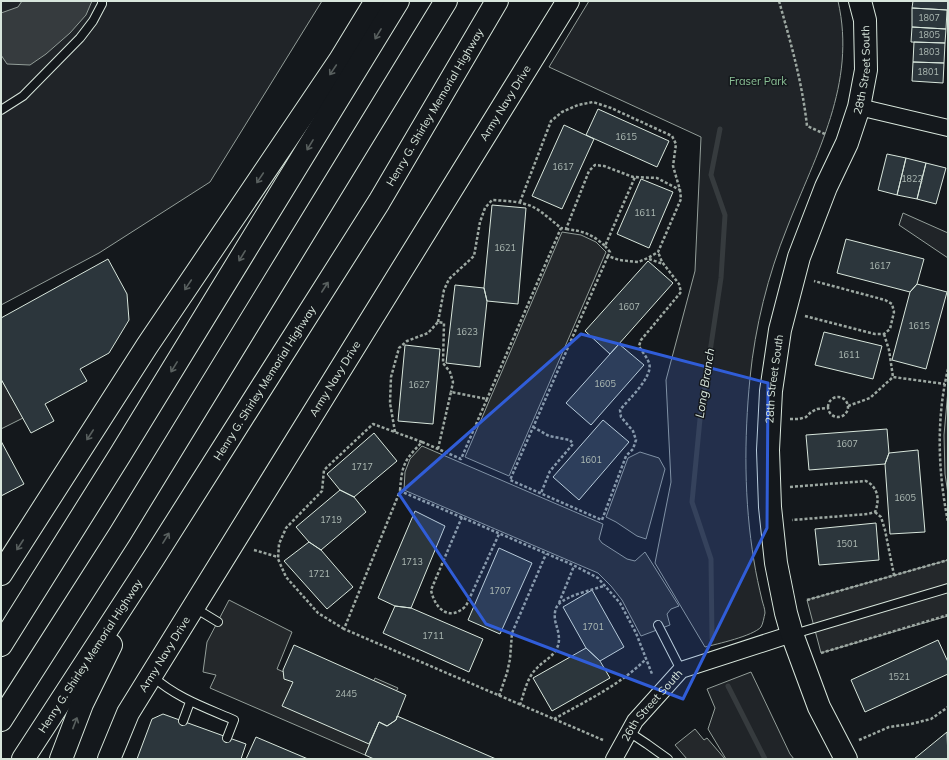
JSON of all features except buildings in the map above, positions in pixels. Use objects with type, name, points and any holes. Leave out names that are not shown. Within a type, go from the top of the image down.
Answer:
[{"type":"main road","points":[[1,574],[147,346],[340,60],[376,1]]},
{"type":"main road","points":[[1,645],[120,455],[398,1]]},
{"type":"main road","points":[[1,720],[120,534],[446,1]]},
{"type":"main road","name":"Henry G. Shirley Memorial Highway","points":[[23,759],[153,559],[379,202],[497,1]]},
{"type":"main road","name":"Army Navy Drive","points":[[109,759],[128,713],[568,1]]},
{"type":"main road","name":"28th Street South","points":[[846,759],[819,707],[792,634],[786,613],[776,563],[770,506],[768,450],[771,391],[780,330],[799,257],[826,187],[847,143],[859,107],[866,70],[865,20],[860,1]]},
{"type":"main road","points":[[61,759],[82,704],[153,559]]},
{"type":"street","points":[[859,107],[948,128]]},
{"type":"street","name":"26th Street South","points":[[614,759],[635,721],[681,670],[792,634]]},
{"type":"lane","points":[[1,110],[23,96],[80,38],[93,21],[102,4],[102,1]]},
{"type":"lane","points":[[792,634],[948,588]]},
{"type":"lane","points":[[194,607],[218,622]]},
{"type":"lane","points":[[658,625],[681,670]]},
{"type":"lane","points":[[152,676],[166,688],[190,702],[234,720],[227,738]]},
{"type":"lane","points":[[183,721],[190,702]]},
{"type":"lane","points":[[629,732],[668,759]]},
{"type":"path","points":[[779,1],[799,72],[804,97],[807,126],[825,134]]},
{"type":"path","points":[[520,202],[551,121],[562,112],[578,105],[593,102],[611,108],[672,136],[676,144],[673,166],[681,199],[658,252],[638,262],[619,260],[608,256]]},
{"type":"path","points":[[566,229],[590,170],[595,165],[604,166],[635,177],[657,178],[680,190]]},
{"type":"path","points":[[605,246],[635,177]]},
{"type":"path","points":[[396,432],[390,403],[391,378],[399,348],[407,341],[428,333],[438,322],[444,290],[450,280],[474,256],[480,222],[485,208],[492,200],[520,202],[532,206],[561,228],[582,231],[597,239],[610,252],[510,480],[602,520],[626,456],[633,449],[636,440],[633,431],[620,417],[620,410],[648,378],[650,369],[649,362],[639,346],[641,340],[681,292],[679,284],[663,264],[658,252]]},
{"type":"path","points":[[561,228],[461,459],[422,442],[373,424],[324,470],[322,491],[286,528],[279,544],[278,557],[286,577],[318,613],[344,629],[602,740]]},
{"type":"path","points":[[648,258],[663,264]]},
{"type":"path","points":[[805,316],[875,334],[884,334],[890,329],[894,312],[892,304],[885,300],[814,281]]},
{"type":"path","points":[[438,322],[444,323],[443,363],[450,372],[453,382],[438,449]]},
{"type":"path","points":[[884,334],[889,350],[893,377]]},
{"type":"path","points":[[948,369],[940,420],[941,464],[948,522]]},
{"type":"path","points":[[893,377],[945,384]]},
{"type":"path","points":[[848,406],[870,398],[893,377]]},
{"type":"path","points":[[451,392],[488,399]]},
{"type":"path","points":[[836,397],[845,400],[848,406],[848,409],[844,414],[838,417],[832,415],[828,408],[831,400],[836,397]]},
{"type":"path","points":[[790,419],[806,417],[817,409],[828,408]]},
{"type":"path","points":[[533,427],[549,436],[570,440],[573,444],[550,471],[541,493]]},
{"type":"path","points":[[344,629],[400,491],[402,471],[407,457],[422,442]]},
{"type":"path","points":[[790,487],[866,481],[874,485],[876,491],[877,507],[875,512]]},
{"type":"path","points":[[400,491],[574,566],[598,578],[620,603],[636,633],[652,674]]},
{"type":"path","points":[[792,520],[868,514],[875,512]]},
{"type":"path","points":[[875,512],[881,517],[885,530],[894,576]]},
{"type":"path","points":[[462,517],[431,590],[437,606],[444,611],[452,613],[461,611],[466,606],[499,534]]},
{"type":"path","points":[[254,550],[278,557]]},
{"type":"path","points":[[499,696],[507,674],[512,633],[546,554]]},
{"type":"path","points":[[807,600],[948,560]]},
{"type":"path","points":[[520,705],[532,673],[536,668],[550,658],[558,647],[559,633],[555,622],[555,610],[574,566]]},
{"type":"path","points":[[559,603],[576,595],[604,586]]},
{"type":"path","points":[[821,652],[948,616]]},
{"type":"path","points":[[553,719],[618,682],[633,672],[646,659]]},
{"type":"path","points":[[859,740],[889,727],[931,719],[948,707]]},
{"type":"highlighted area","points":[[581,334],[768,383],[767,528],[683,699],[486,624],[399,494]]},
{"type":"green space","points":[[1,1],[322,1],[210,182],[99,253],[1,305]]},
{"type":"green space","name":"Fraser Park","points":[[589,1],[838,1],[842,32],[842,61],[838,90],[821,145],[774,264],[763,302],[752,359],[746,447],[748,516],[754,561],[765,613],[762,626],[751,634],[705,647],[655,563],[671,482],[666,380],[695,271],[701,137],[549,67]]},
{"type":"green space","points":[[903,213],[948,233],[948,258],[899,225]]},
{"type":"green space","points":[[751,672],[790,754],[794,759],[726,759],[708,729],[715,708],[707,689]]},
{"type":"shaded area","points":[[22,1],[92,1],[86,15],[70,33],[46,54],[30,65],[7,64],[1,55],[1,13],[18,7]]},
{"type":"shaded area","points":[[562,232],[581,235],[596,242],[606,252],[509,476],[465,457]]},
{"type":"shaded area","points":[[1,379],[23,418],[1,429]]},
{"type":"shaded area","points":[[948,390],[948,494],[945,474],[944,435]]},
{"type":"shaded area","points":[[422,446],[603,524],[599,539],[602,543],[627,559],[635,561],[645,552],[679,606],[671,609],[667,614],[670,625],[641,636],[622,600],[598,573],[404,490],[405,472],[410,459]]},
{"type":"shaded area","points":[[640,452],[659,458],[665,469],[646,539],[637,536],[606,517],[628,458]]},
{"type":"shaded area","points":[[948,560],[948,616],[821,653],[807,600]]},
{"type":"shaded area","points":[[229,600],[292,632],[277,669],[361,707],[375,678],[398,688],[379,722],[365,755],[210,688],[216,675],[203,672],[207,642]]},
{"type":"shaded area","points":[[695,729],[704,740],[707,738],[725,759],[687,759],[675,745]]},
{"type":"waterway","name":"Long Branch","points":[[712,639],[711,559],[692,502],[700,419],[721,278],[725,215],[711,175],[720,129]]},
{"type":"waterway","name":"Long Branch","points":[[728,686],[765,759]]}]
